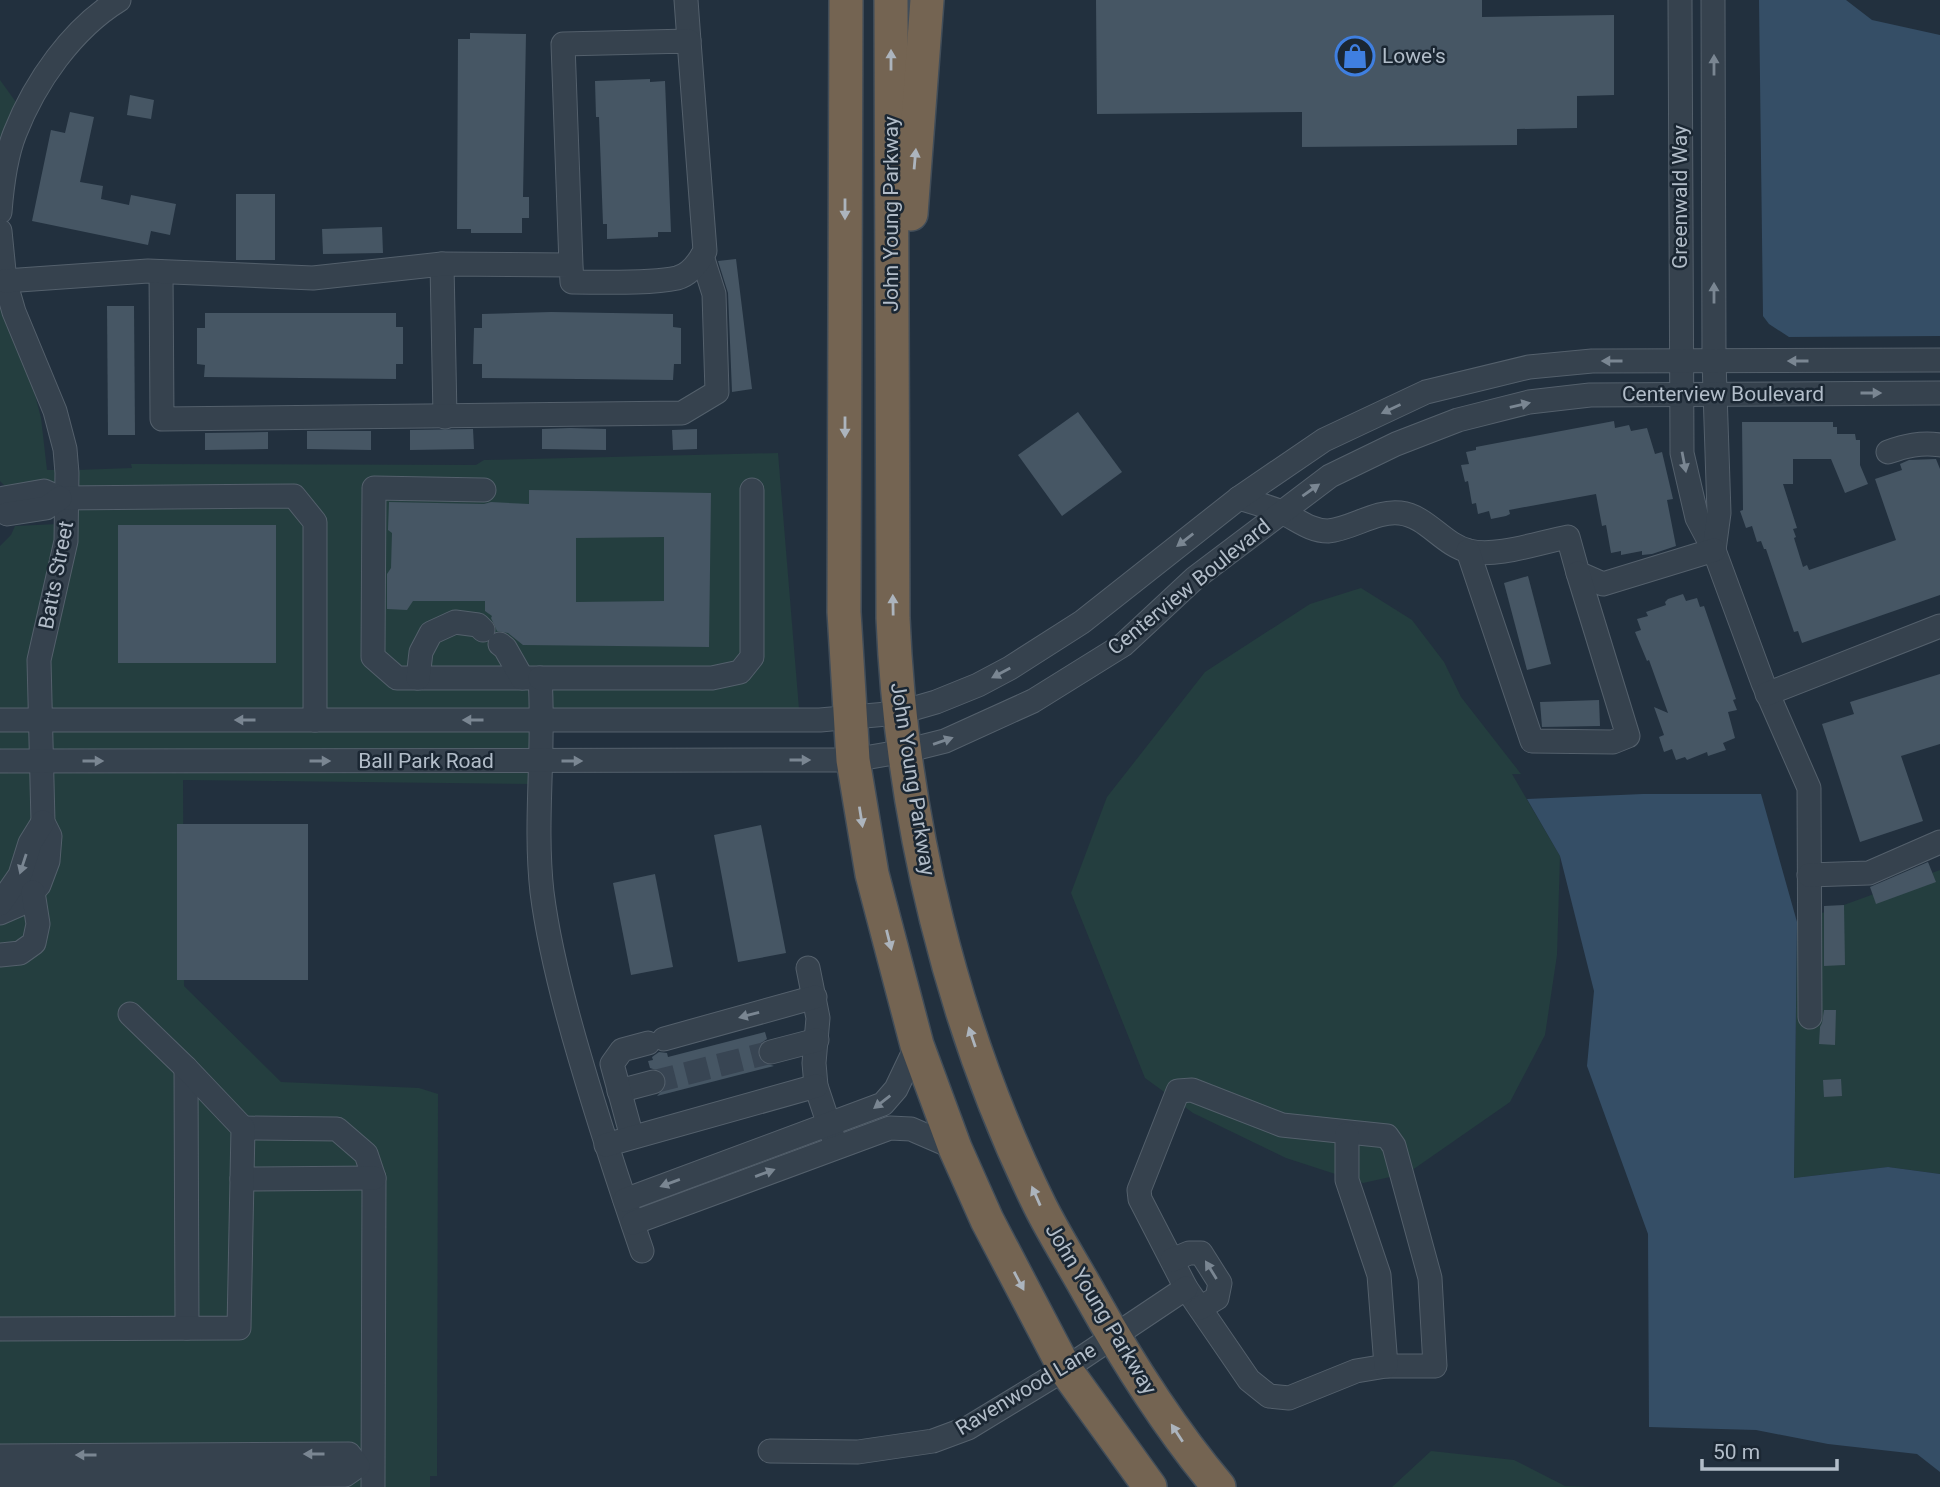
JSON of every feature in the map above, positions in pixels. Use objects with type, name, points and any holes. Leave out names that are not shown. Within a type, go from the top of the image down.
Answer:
[{"type":"highway","points":[[825,0],[831,76],[845,140]]},
{"type":"highway","points":[[846,0],[844,612],[853,760],[872,874],[917,1045],[955,1148],[987,1220],[1065,1369],[1150,1487]]},
{"type":"highway","name":"John Young Parkway","points":[[891,0],[891,447],[893,618],[898,713],[919,836],[948,968],[983,1070],[1040,1206],[1114,1336],[1188,1450],[1219,1487]]},
{"type":"highway","points":[[891,447],[927,0]]},
{"type":"street","points":[[0,212],[3,179],[14,135],[35,90],[67,47],[102,10],[119,0]]},
{"type":"street","points":[[686,0],[705,251],[698,263],[680,277],[572,282],[563,44],[689,41]]},
{"type":"street","name":"Greenwald Way","points":[[1680,0],[1682,453],[1696,518],[1714,550],[1768,694],[1808,788],[1810,1017]]},
{"type":"street","name":"Greenwald Way","points":[[1713,0],[1714,361],[1719,513],[1714,550]]},
{"type":"street","name":"Batts Street","points":[[0,232],[5,281],[55,411],[65,449],[66,541],[39,660],[43,822],[50,836],[48,861],[39,885],[33,891]]},
{"type":"street","points":[[162,272],[162,419],[682,413],[717,392],[714,294],[702,256]]},
{"type":"street","points":[[5,281],[162,272],[313,278],[442,264],[571,265]]},
{"type":"street","points":[[442,264],[444,417]]},
{"type":"street","name":"Centerview Boulevard","points":[[849,718],[898,713],[978,685],[1010,668],[1082,622],[1239,498],[1324,440],[1426,392],[1529,367],[1592,361],[1940,360]]},
{"type":"street","name":"Centerview Boulevard","points":[[853,760],[945,741],[1033,701],[1123,645],[1195,578],[1330,476],[1396,444],[1458,420],[1529,402],[1590,395],[1940,393]]},
{"type":"street","points":[[1888,452],[1907,445],[1940,445]]},
{"type":"street","points":[[484,490],[374,488],[373,657],[397,678],[712,677],[740,672],[752,657],[752,490]]},
{"type":"street","points":[[3,508],[44,491],[64,497],[294,496],[315,522],[315,720]]},
{"type":"street","points":[[1239,498],[1281,512],[1312,529],[1325,531],[1344,529],[1383,514],[1404,513],[1468,551],[1493,552],[1568,537],[1629,736],[1613,741],[1532,741],[1468,551]]},
{"type":"street","points":[[1578,573],[1603,584],[1714,550]]},
{"type":"street","points":[[418,678],[421,652],[431,633],[455,622],[478,625],[505,649],[531,678],[541,720],[539,855],[542,893],[553,953],[570,1023],[606,1145],[642,1251]]},
{"type":"street","points":[[1768,694],[1940,626]]},
{"type":"street","name":"Ball Park Road","points":[[0,720],[849,718]]},
{"type":"street","name":"Ball Park Road","points":[[0,761],[853,760]]},
{"type":"street","points":[[0,904],[20,875],[30,843],[43,822]]},
{"type":"street","points":[[1809,875],[1869,873],[1940,842]]},
{"type":"street","points":[[0,913],[23,903],[33,891]]},
{"type":"street","points":[[0,955],[20,953],[34,943],[38,924],[33,891]]},
{"type":"street","points":[[808,968],[818,1018],[814,1063],[816,1086],[833,1136]]},
{"type":"street","points":[[632,1137],[612,1064],[622,1050],[815,998]]},
{"type":"street","points":[[0,1329],[239,1328],[243,1128],[130,1014]]},
{"type":"street","points":[[771,1052],[817,1040]]},
{"type":"street","points":[[633,1223],[833,1136],[883,1104],[896,1089],[917,1045]]},
{"type":"street","points":[[186,1068],[187,1328]]},
{"type":"street","points":[[619,1091],[653,1082]]},
{"type":"street","points":[[606,1145],[816,1086]]},
{"type":"street","points":[[1192,1090],[1282,1125],[1347,1134],[1387,1136],[1394,1146],[1430,1278],[1435,1366],[1386,1366],[1356,1371],[1289,1398],[1269,1396],[1249,1380],[1186,1288],[1140,1199],[1139,1190],[1178,1091],[1192,1090]]},
{"type":"street","points":[[243,1128],[337,1129],[366,1154],[374,1178],[368,1473]]},
{"type":"street","points":[[625,1200],[833,1136],[890,1128],[911,1129],[955,1148]]},
{"type":"street","points":[[1347,1134],[1347,1180],[1379,1275],[1386,1366]]},
{"type":"street","points":[[242,1178],[374,1178]]},
{"type":"street","points":[[1172,1260],[1189,1253],[1201,1253],[1220,1283],[1217,1298],[1200,1308]]},
{"type":"street","name":"Ravenwood Lane","points":[[770,1451],[858,1452],[933,1441],[968,1428],[1065,1369],[1186,1288]]},
{"type":"street","points":[[0,1455],[349,1454],[368,1473]]},
{"type":"street","points":[[0,1478],[368,1473]]},
{"type":"green space","points":[[0,80],[18,105],[0,153]]},
{"type":"green space","points":[[0,296],[31,379],[41,418],[47,470],[58,470],[59,484],[10,491],[0,481]]},
{"type":"green space","points":[[778,453],[799,709],[51,709],[49,661],[76,543],[79,486],[76,470],[132,468],[131,464],[476,465],[484,460]]},
{"type":"green space","points":[[58,524],[32,709],[0,709],[0,546],[11,535],[15,526]]},
{"type":"green space","points":[[1361,588],[1412,620],[1444,662],[1461,697],[1521,774],[1512,774],[1560,856],[1557,955],[1545,1035],[1510,1102],[1408,1173],[1363,1183],[1286,1158],[1193,1113],[1145,1078],[1071,893],[1107,797],[1205,672],[1310,604]]},
{"type":"green space","points":[[0,730],[32,730],[32,751],[0,751]]},
{"type":"green space","points":[[51,730],[531,730],[531,750],[51,750]]},
{"type":"green space","points":[[530,771],[530,784],[183,780],[184,986],[281,1082],[419,1088],[438,1094],[437,1476],[430,1476],[430,1487],[0,1487],[0,772]]},
{"type":"green space","points":[[1940,870],[1940,1174],[1888,1167],[1794,1178],[1797,922]]},
{"type":"green space","points":[[1431,1451],[1514,1460],[1565,1486],[1592,1487],[1392,1487]]},
{"type":"water","points":[[1759,0],[1846,0],[1872,20],[1940,35],[1940,336],[1789,337],[1769,324],[1763,316]]},
{"type":"water","points":[[1643,794],[1761,794],[1797,922],[1794,1178],[1888,1167],[1940,1174],[1940,1472],[1917,1454],[1828,1444],[1756,1430],[1649,1427],[1648,1234],[1587,1066],[1594,991],[1560,856],[1527,799]]},
{"type":"building","name":"Lowe's","points":[[1096,0],[1482,0],[1482,17],[1614,15],[1614,95],[1577,96],[1577,128],[1517,129],[1517,145],[1302,147],[1302,112],[1097,114]]},
{"type":"building","points":[[470,33],[526,34],[523,197],[529,197],[529,218],[522,218],[522,233],[471,233],[471,229],[457,229],[458,39],[470,39]]},
{"type":"building","points":[[650,79],[650,82],[665,81],[671,232],[658,232],[658,237],[607,239],[607,224],[603,224],[595,81]]},
{"type":"building","points":[[130,95],[154,100],[151,119],[127,115]]},
{"type":"building","points":[[70,112],[94,117],[80,182],[103,186],[101,199],[129,205],[131,195],[176,204],[170,235],[151,231],[148,245],[32,221],[51,130],[65,133]]},
{"type":"building","points":[[236,194],[275,194],[275,260],[236,260]]},
{"type":"building","points":[[382,227],[383,253],[323,254],[322,229]]},
{"type":"building","points":[[736,259],[752,389],[732,392],[728,293],[718,261]]},
{"type":"building","points":[[107,306],[134,306],[135,435],[108,435]]},
{"type":"building","points":[[205,313],[396,313],[396,327],[403,327],[403,364],[396,364],[396,379],[204,377],[205,365],[197,364],[197,328],[205,328]]},
{"type":"building","points":[[482,314],[673,314],[673,327],[681,328],[681,364],[674,364],[673,380],[482,378],[482,364],[473,364],[474,328],[482,328]]},
{"type":"building","points":[[1078,412],[1122,472],[1062,516],[1018,455]]},
{"type":"building","points":[[1614,421],[1615,428],[1629,425],[1631,431],[1647,428],[1655,454],[1662,452],[1673,499],[1667,500],[1676,546],[1652,554],[1642,555],[1642,551],[1621,555],[1621,551],[1611,553],[1596,494],[1509,510],[1510,514],[1506,516],[1491,519],[1489,511],[1478,514],[1476,503],[1472,504],[1468,481],[1465,482],[1461,465],[1469,464],[1466,452],[1476,450],[1476,447]]},
{"type":"building","points":[[1742,422],[1833,422],[1833,427],[1837,427],[1837,434],[1855,434],[1856,440],[1860,440],[1860,465],[1868,484],[1845,493],[1831,459],[1793,459],[1793,484],[1783,484],[1797,528],[1793,529],[1794,538],[1803,567],[1807,565],[1809,570],[1896,540],[1875,479],[1902,470],[1900,464],[1909,460],[1936,459],[1940,469],[1940,595],[1802,643],[1798,631],[1794,632],[1766,549],[1761,541],[1757,542],[1752,526],[1746,528],[1740,511],[1743,510]]},
{"type":"building","points":[[473,429],[474,449],[410,450],[410,430]]},
{"type":"building","points":[[542,429],[606,429],[606,450],[542,449]]},
{"type":"building","points":[[697,429],[697,449],[673,450],[672,430]]},
{"type":"building","points":[[307,431],[371,431],[371,450],[307,449]]},
{"type":"building","points":[[268,432],[268,449],[205,450],[205,433]]},
{"type":"building","points":[[529,490],[711,493],[709,647],[523,645],[508,633],[497,631],[492,616],[485,611],[485,601],[413,601],[407,610],[387,609],[387,574],[391,568],[392,533],[388,530],[389,502],[529,504]],"holes":[[[664,537],[664,601],[576,602],[576,538]]]},
{"type":"building","points":[[118,525],[276,525],[276,663],[118,663]]},
{"type":"building","points":[[1528,576],[1551,664],[1527,670],[1504,583]]},
{"type":"building","points":[[1683,594],[1686,601],[1697,598],[1700,607],[1704,606],[1736,699],[1733,700],[1737,710],[1728,712],[1735,738],[1723,743],[1726,750],[1708,756],[1707,752],[1687,760],[1685,757],[1676,760],[1672,749],[1664,752],[1659,737],[1664,735],[1654,707],[1668,713],[1649,660],[1647,661],[1635,632],[1641,630],[1637,619],[1648,616],[1646,612],[1666,605],[1668,599]]},
{"type":"building","points":[[1940,674],[1940,744],[1901,756],[1923,821],[1860,842],[1822,724],[1854,714],[1850,702]]},
{"type":"building","points":[[1599,700],[1600,726],[1542,727],[1540,702]]},
{"type":"building","points":[[177,824],[308,824],[308,980],[177,980]]},
{"type":"building","points":[[761,825],[786,953],[738,962],[714,835]]},
{"type":"building","points":[[1928,862],[1936,882],[1876,904],[1870,887]]},
{"type":"building","points":[[655,874],[673,967],[631,975],[613,883]]},
{"type":"building","points":[[1844,905],[1845,965],[1824,966],[1824,906]]},
{"type":"building","points":[[1824,1010],[1836,1010],[1835,1045],[1819,1044]]},
{"type":"building","points":[[765,1032],[767,1039],[761,1043],[757,1055],[762,1062],[774,1066],[657,1096],[666,1086],[667,1079],[662,1072],[650,1068],[648,1061],[653,1060],[652,1057],[659,1052],[667,1053],[668,1057]]},
{"type":"building","points":[[1841,1079],[1842,1096],[1824,1097],[1823,1080]]},
{"type":"tunnel","points":[[653,1082],[771,1052]]},
{"type":"place","name":"Lowe's","points":[[1355,56]]}]
